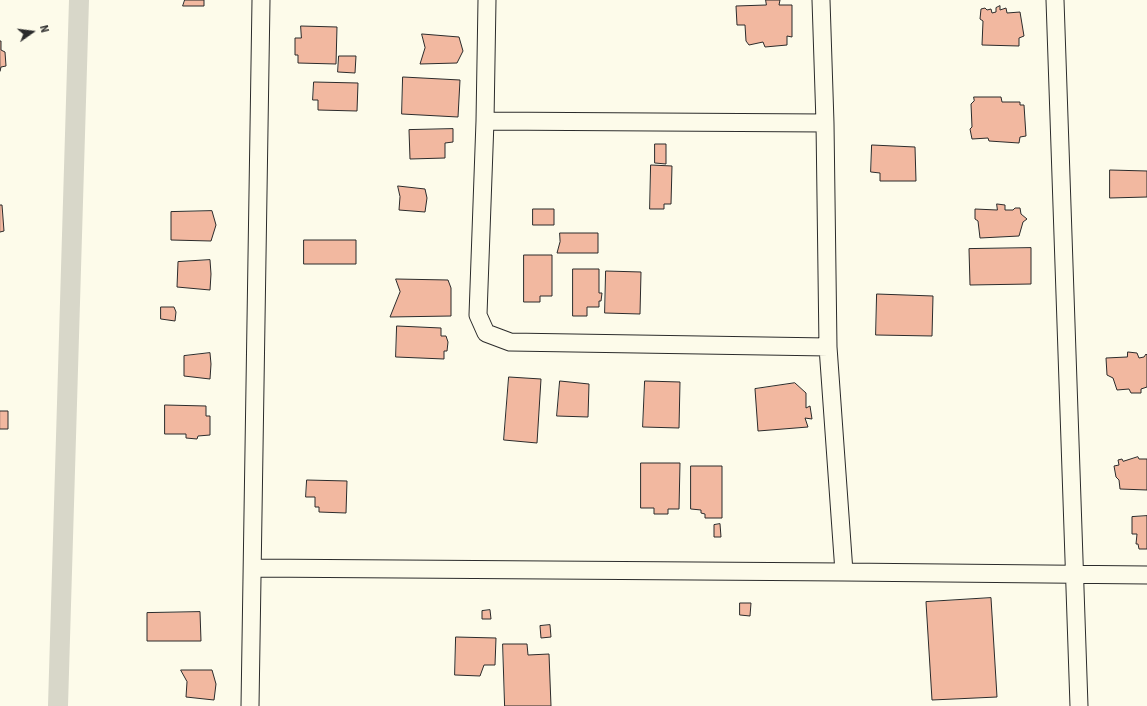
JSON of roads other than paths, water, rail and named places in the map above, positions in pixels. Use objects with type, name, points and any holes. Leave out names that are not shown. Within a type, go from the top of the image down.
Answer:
[{"type":"street","points":[[250,706],[261,0]]},
{"type":"street","points":[[487,0],[485,121],[478,315],[486,333],[510,342],[828,347]]},
{"type":"street","points":[[821,0],[825,123],[828,347],[844,572]]},
{"type":"street","points":[[1055,0],[1079,706]]},
{"type":"street","points":[[485,121],[825,123]]},
{"type":"street","points":[[253,568],[1147,575]]},
{"type":"waterway","points":[[58,706],[79,0]]}]
